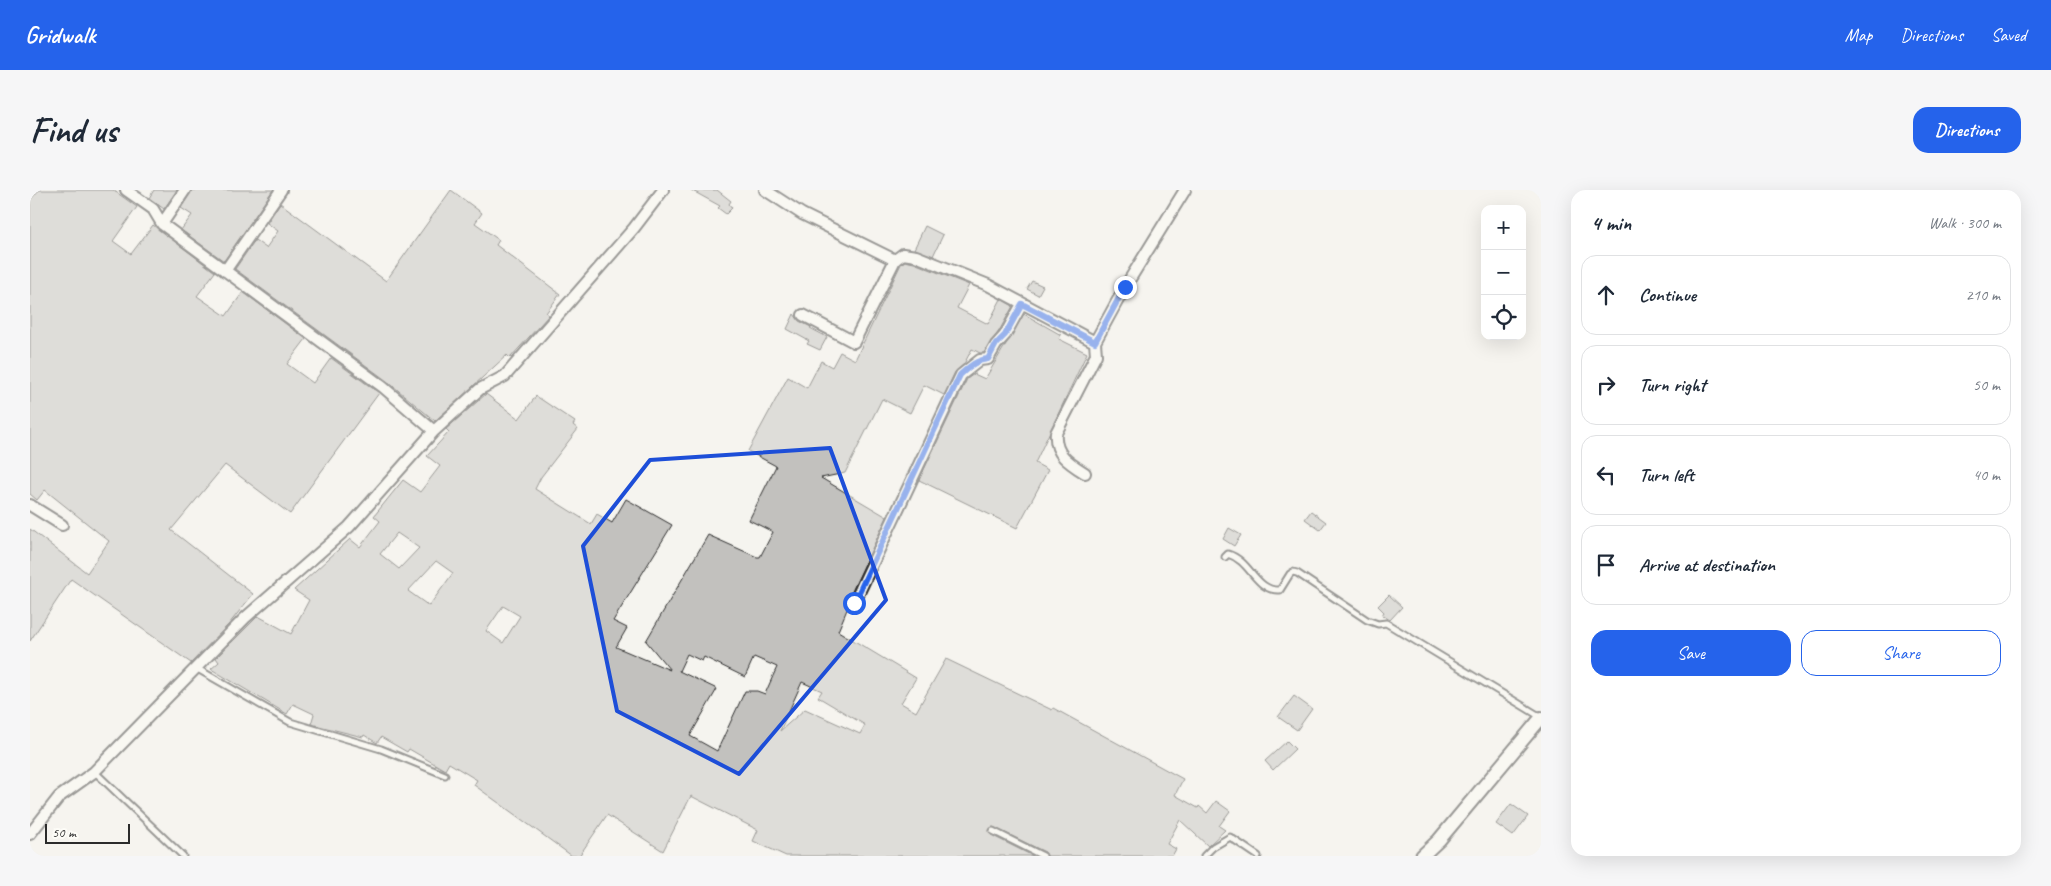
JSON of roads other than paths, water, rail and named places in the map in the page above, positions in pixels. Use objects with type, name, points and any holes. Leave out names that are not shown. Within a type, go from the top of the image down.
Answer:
[{"type":"street","points":[[126,190],[153,209],[162,224],[383,387],[434,431]]},
{"type":"street","points":[[162,224],[185,190]]},
{"type":"street","points":[[225,271],[281,190]]},
{"type":"street","points":[[30,834],[59,797],[94,772],[245,618],[348,527],[434,431],[480,389],[505,376],[634,228],[663,190]]},
{"type":"street","points":[[765,190],[802,214],[895,260]]},
{"type":"street","points":[[1085,473],[1067,462],[1059,452],[1055,442],[1056,433],[1096,354],[1095,342],[1125,287],[1185,190]]},
{"type":"street","points":[[803,315],[854,342],[895,260],[903,254],[916,256],[988,285],[1095,342]]},
{"type":"street","points":[[854,603],[960,375],[976,363],[988,359],[996,344],[1005,335],[1022,304]]},
{"type":"street","points":[[30,505],[62,525]]},
{"type":"street","points":[[1422,856],[1438,840],[1541,718]]},
{"type":"lane","points":[[1225,557],[1228,554],[1236,556],[1246,565],[1258,582],[1276,590],[1280,590],[1290,574],[1293,572],[1297,573],[1367,620],[1378,624],[1386,622],[1541,718]]},
{"type":"lane","points":[[196,668],[290,722],[381,749],[445,775]]},
{"type":"lane","points":[[94,772],[183,856]]},
{"type":"lane","points":[[993,831],[1043,856]]},
{"type":"lane","points":[[1204,856],[1213,846],[1230,837],[1258,856]]}]
